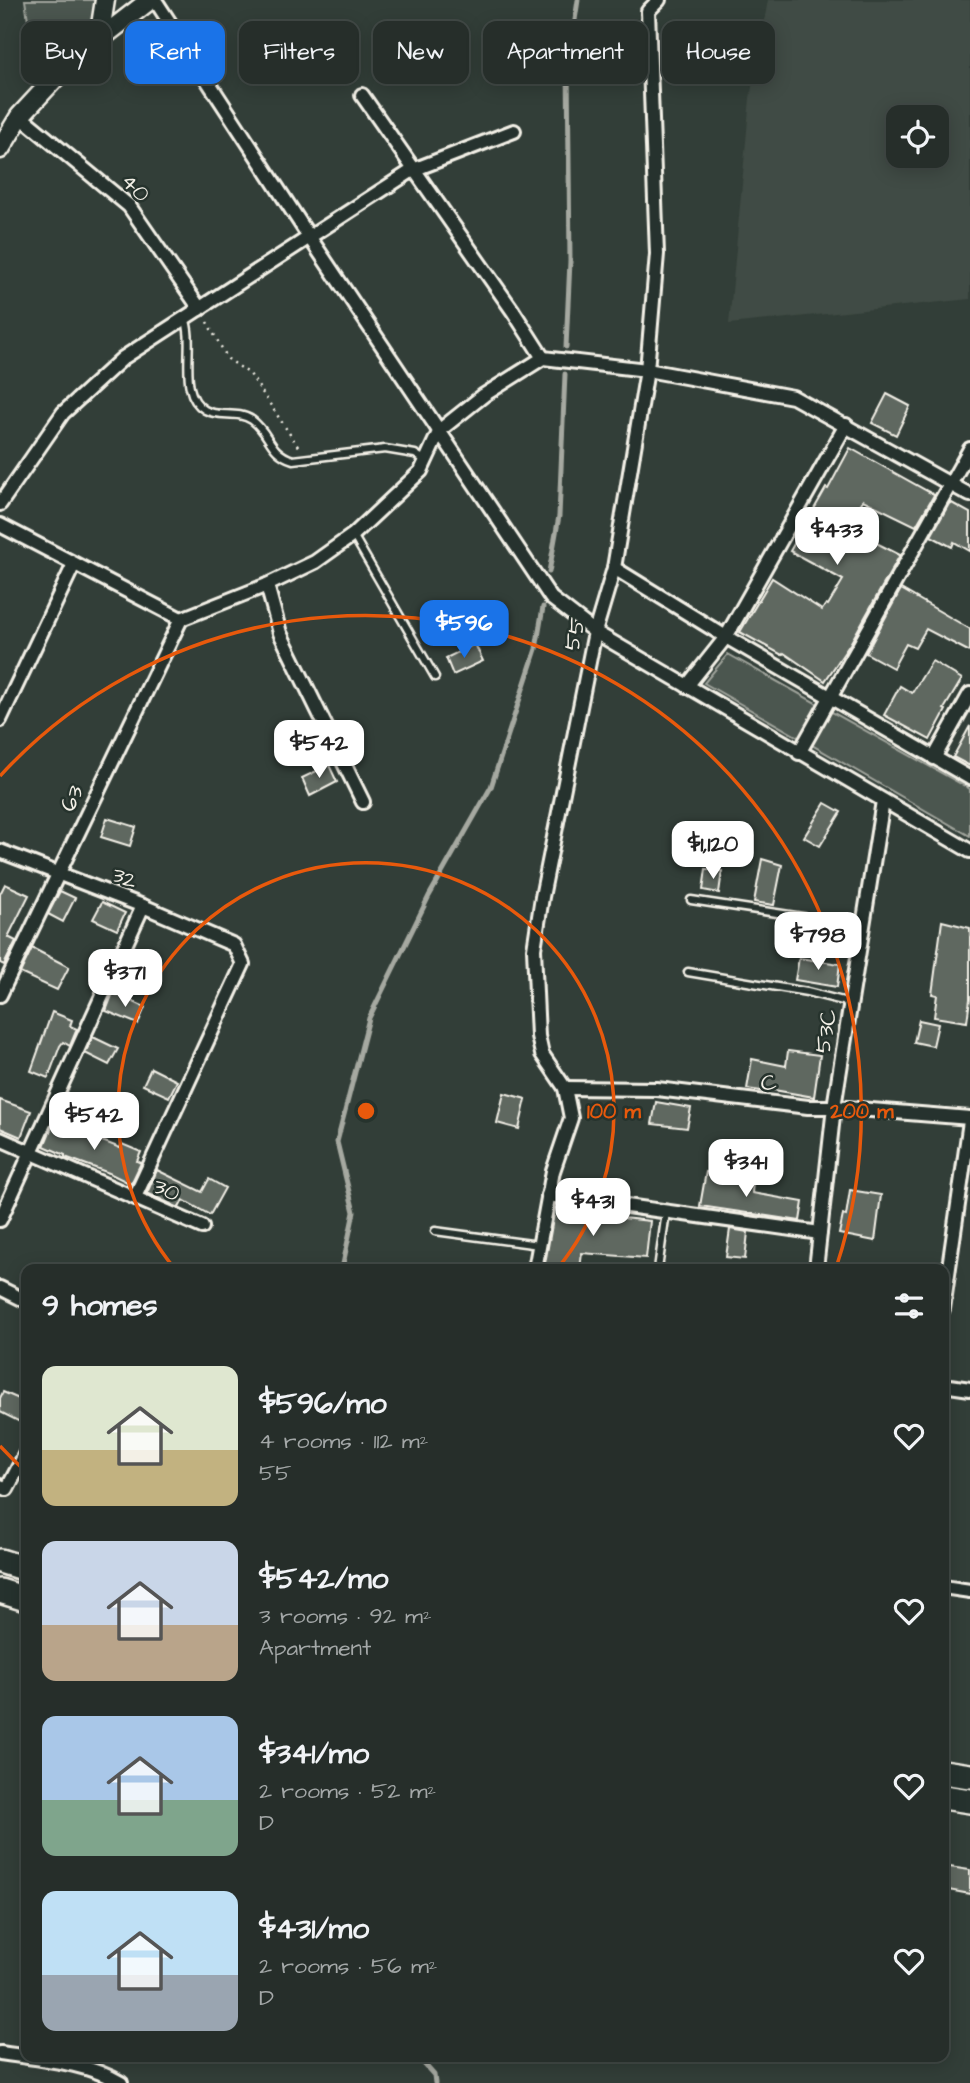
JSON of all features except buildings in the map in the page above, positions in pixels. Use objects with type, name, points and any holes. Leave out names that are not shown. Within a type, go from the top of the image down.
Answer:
[{"type":"highway","points":[[0,1561],[21,1567]]},
{"type":"highway","points":[[0,1591],[21,1597]]},
{"type":"highway","points":[[949,1773],[970,1776]]},
{"type":"highway","points":[[949,1798],[970,1801]]},
{"type":"main road","points":[[102,21],[105,0]]},
{"type":"main road","points":[[111,29],[152,0]]},
{"type":"main road","points":[[0,149],[20,116],[50,84]]},
{"type":"street","points":[[152,0],[551,597],[595,632],[970,851]]},
{"type":"street","name":"55","points":[[536,1264],[553,1171],[571,1118],[565,1088],[542,1054],[538,1036],[534,949],[595,632],[614,568],[647,370],[657,254],[648,11],[659,0]]},
{"type":"street","points":[[362,95],[543,358]]},
{"type":"street","name":"40","points":[[20,116],[129,206],[200,309]]},
{"type":"street","points":[[0,504],[63,413],[123,358],[413,170],[514,131]]},
{"type":"street","points":[[0,525],[181,619],[267,585],[315,562],[353,536],[421,471],[440,430],[484,395],[543,358],[647,370],[793,397],[970,495]]},
{"type":"street","points":[[687,686],[726,637],[846,425]]},
{"type":"street","points":[[799,752],[970,449]]},
{"type":"street","points":[[0,720],[74,564]]},
{"type":"street","points":[[614,568],[726,637],[970,778]]},
{"type":"street","points":[[267,585],[280,633],[363,802]]},
{"type":"street","name":"63","points":[[0,995],[181,619]]},
{"type":"street","points":[[934,758],[970,694]]},
{"type":"street","name":"53C","points":[[817,1264],[834,1107],[883,801]]},
{"type":"street","name":"32","points":[[0,851],[143,906],[234,945],[243,964],[135,1197]]},
{"type":"street","points":[[0,1220],[143,906]]},
{"type":"street","name":"C","points":[[565,1088],[657,1089],[808,1107],[970,1119]]},
{"type":"street","points":[[949,1267],[970,1119]]},
{"type":"street","name":"30","points":[[0,1139],[202,1227]]},
{"type":"street","points":[[548,1195],[820,1233]]},
{"type":"street","points":[[0,1288],[21,1298]]},
{"type":"street","points":[[949,1386],[970,1390]]},
{"type":"street","points":[[4,1487],[21,1461]]},
{"type":"street","points":[[949,1588],[970,1591]]},
{"type":"street","points":[[0,2053],[21,2055]]},
{"type":"street","points":[[63,2062],[108,2075],[121,2083]]},
{"type":"lane","points":[[185,318],[190,331],[188,383],[191,394],[207,411],[244,415],[263,431],[280,456],[293,460],[385,449],[415,454],[426,461]]},
{"type":"lane","points":[[353,536],[435,677]]},
{"type":"lane","points":[[691,900],[864,926]]},
{"type":"lane","points":[[688,972],[807,992],[851,1003]]},
{"type":"lane","points":[[659,1264],[666,1212]]},
{"type":"lane","points":[[435,1231],[539,1245]]},
{"type":"path","points":[[200,309],[228,359],[250,373],[306,459]]},
{"type":"shaded area","points":[[25,0],[98,0],[91,21],[28,21]]},
{"type":"shaded area","points":[[768,0],[970,0],[970,299],[729,324],[753,84],[775,84],[775,21],[764,21]]},
{"type":"shaded area","points":[[728,654],[970,789],[970,836],[704,683]]},
{"type":"waterway","points":[[566,347],[570,261],[568,67],[578,0]]},
{"type":"waterway","points":[[549,572],[559,516],[565,374]]},
{"type":"waterway","points":[[343,1264],[354,1212],[337,1142],[369,1018],[429,896],[491,787],[536,649],[543,607]]},
{"type":"waterway","points":[[422,2062],[434,2075],[435,2083]]}]
